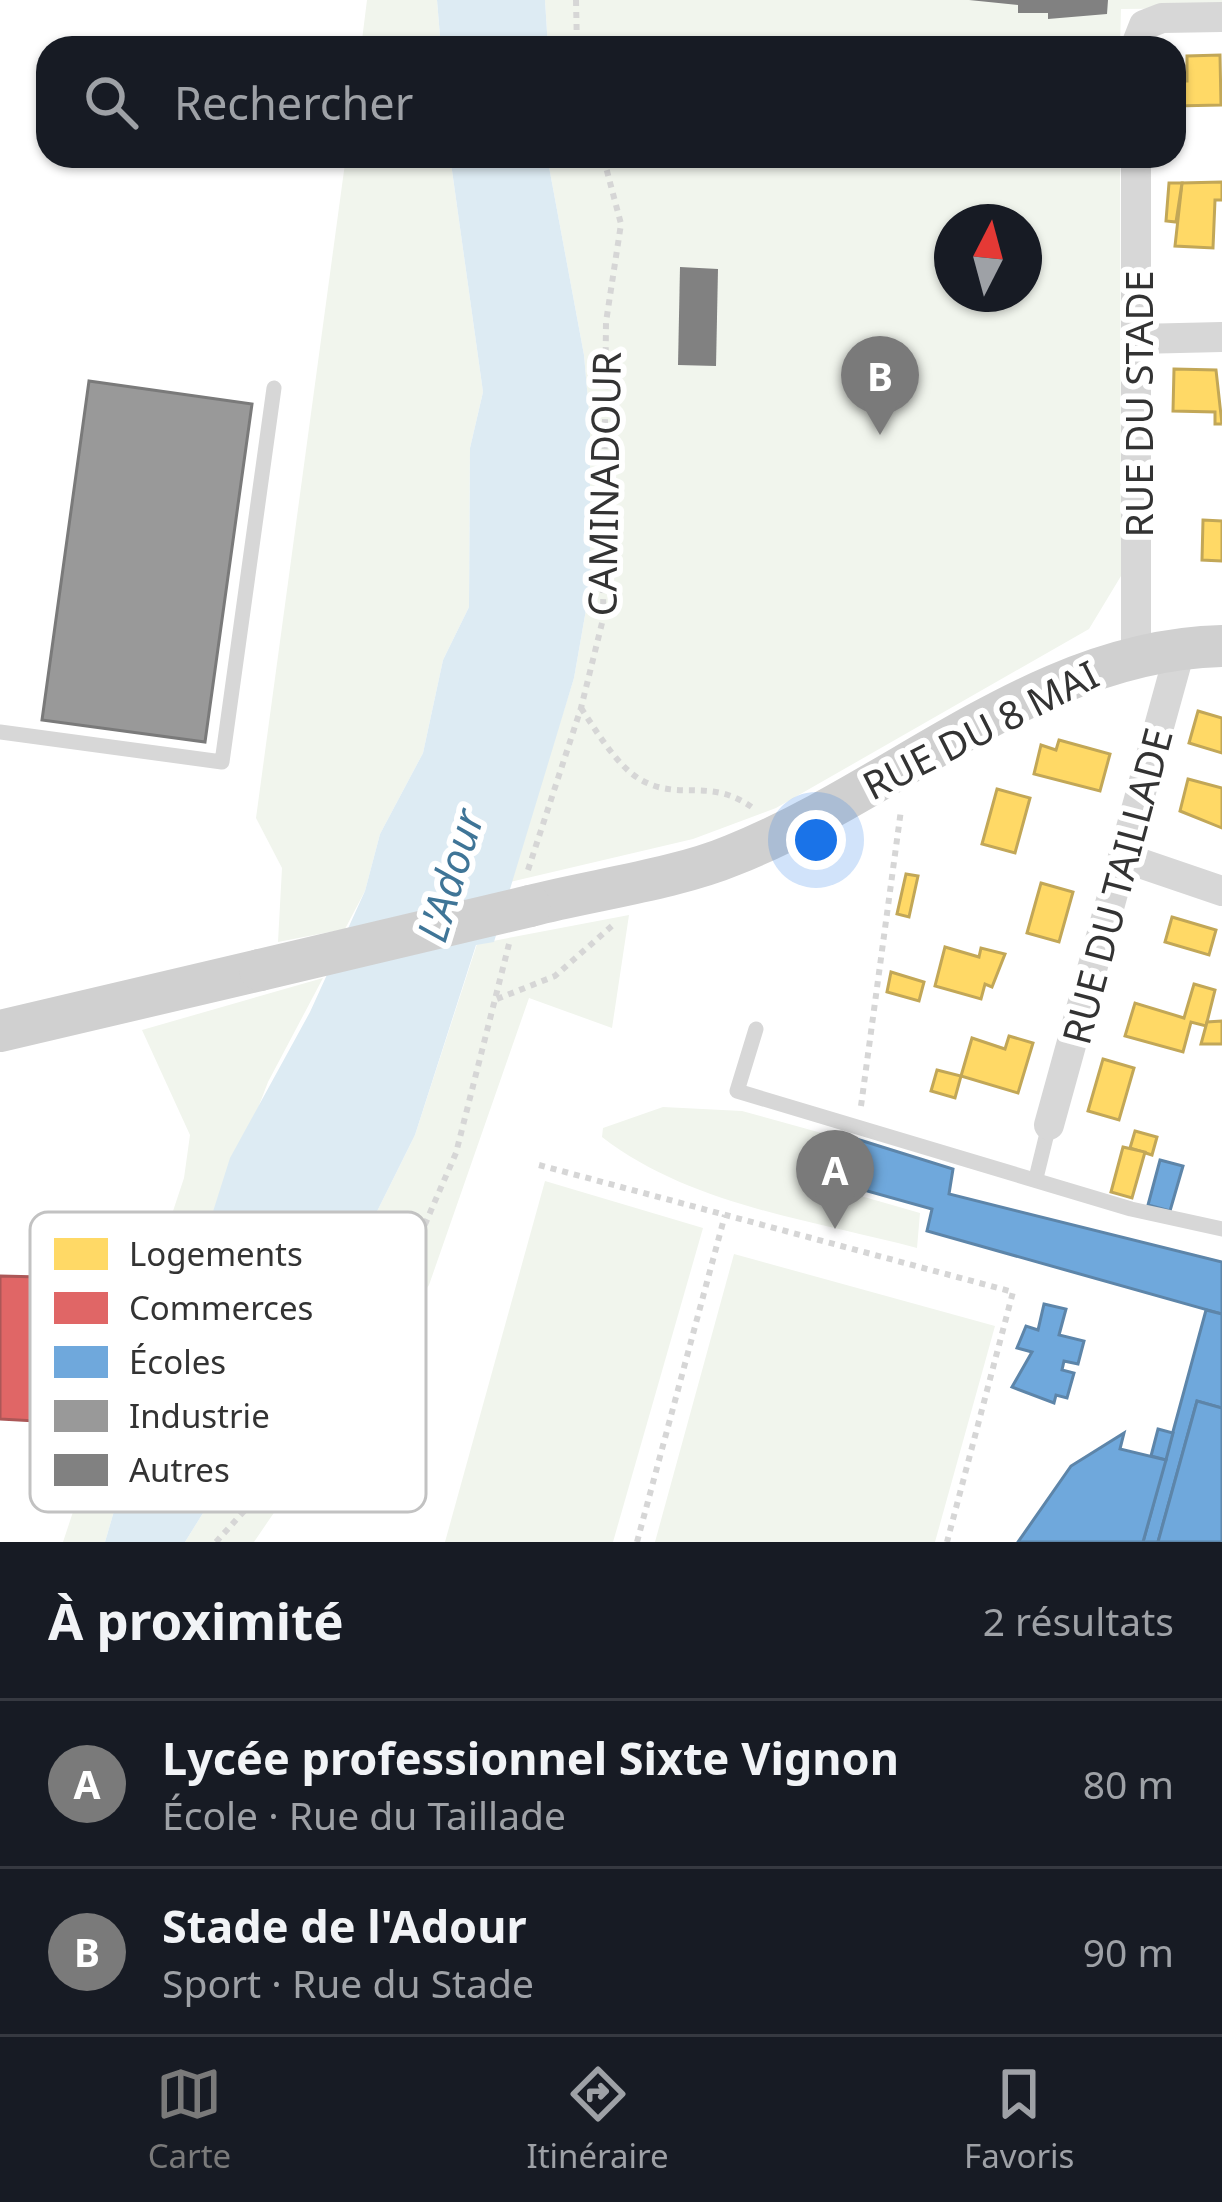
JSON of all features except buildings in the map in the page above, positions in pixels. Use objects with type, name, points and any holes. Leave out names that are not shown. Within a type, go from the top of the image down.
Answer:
[{"type":"street","points":[[1140,36],[1162,18],[1222,17]]},
{"type":"street","name":"RUE DU STADE","points":[[1136,168],[1136,653]]},
{"type":"street","points":[[1137,339],[1222,337]]},
{"type":"street","name":"RUE DU 8 MAI","points":[[0,1031],[730,857],[900,770],[1062,678],[1136,653],[1202,646]]},
{"type":"street","name":"RUE DU TAILLADE","points":[[1049,1125],[1125,858],[1202,646]]},
{"type":"street","points":[[1125,858],[1222,891]]},
{"type":"lane","points":[[0,732],[222,762],[274,388]]},
{"type":"lane","points":[[756,1028],[736,1090],[1131,1209],[1222,1228]]},
{"type":"lane","points":[[1036,1178],[1049,1125]]},
{"type":"path","points":[[576,0],[578,36]]},
{"type":"path","name":"CAMINADOUR","points":[[426,1222],[456,1153],[603,619],[606,322],[621,224],[606,168]]},
{"type":"path","points":[[581,708],[642,781],[674,790],[718,788],[751,806],[774,836]]},
{"type":"path","points":[[858,1123],[902,835],[900,770]]},
{"type":"path","points":[[497,999],[555,976],[586,953],[614,924],[622,882]]},
{"type":"path","points":[[539,1165],[1013,1292],[947,1542]]},
{"type":"path","points":[[638,1542],[725,1215]]},
{"type":"path","name":"CAMINADOUR","points":[[216,1542],[243,1512]]},
{"type":"shaded area","points":[[367,0],[437,0],[440,36],[362,36]]},
{"type":"shaded area","points":[[545,0],[1222,0],[1222,8],[1121,9],[1120,36],[547,36]]},
{"type":"shaded area","points":[[344,168],[452,168],[483,392],[470,448],[469,607],[443,660],[423,753],[380,834],[365,891],[345,929],[278,942],[282,868],[256,818]]},
{"type":"shaded area","points":[[549,168],[1120,168],[1121,576],[1089,629],[776,808],[693,839],[510,882],[574,678],[590,587],[590,423],[584,355]]},
{"type":"shaded area","points":[[629,915],[612,1028],[529,998],[426,1289],[426,1212],[377,1212],[415,1135],[477,944]]},
{"type":"shaded area","points":[[323,978],[268,1082],[218,1212],[173,1212],[190,1135],[142,1030]]},
{"type":"shaded area","points":[[663,1107],[742,1111],[836,1137],[826,1186],[920,1213],[917,1248],[712,1195],[636,1160],[602,1137],[603,1128]]},
{"type":"shaded area","points":[[545,1181],[703,1228],[613,1542],[445,1542]]},
{"type":"shaded area","points":[[734,1254],[995,1326],[935,1542],[655,1542]]},
{"type":"shaded area","points":[[73,1512],[114,1512],[105,1542],[63,1542]]},
{"type":"shaded area","points":[[204,1512],[274,1512],[254,1542],[185,1542]]},
{"type":"water","points":[[437,0],[545,0],[547,36],[440,36]]},
{"type":"water","name":"L'Adour","points":[[452,168],[549,168],[584,355],[590,423],[590,587],[574,678],[494,942],[476,945],[415,1135],[377,1212],[213,1212],[230,1158],[310,1012],[365,891],[380,834],[423,753],[443,660],[469,607],[470,448],[483,392]]},
{"type":"water","points":[[114,1512],[204,1512],[185,1542],[105,1542]]},
{"type":"place","name":"Stade de l'Adour","points":[[880,435]]},
{"type":"place","name":"Lycée professionnel Sixte Vignon","points":[[835,1229]]}]
